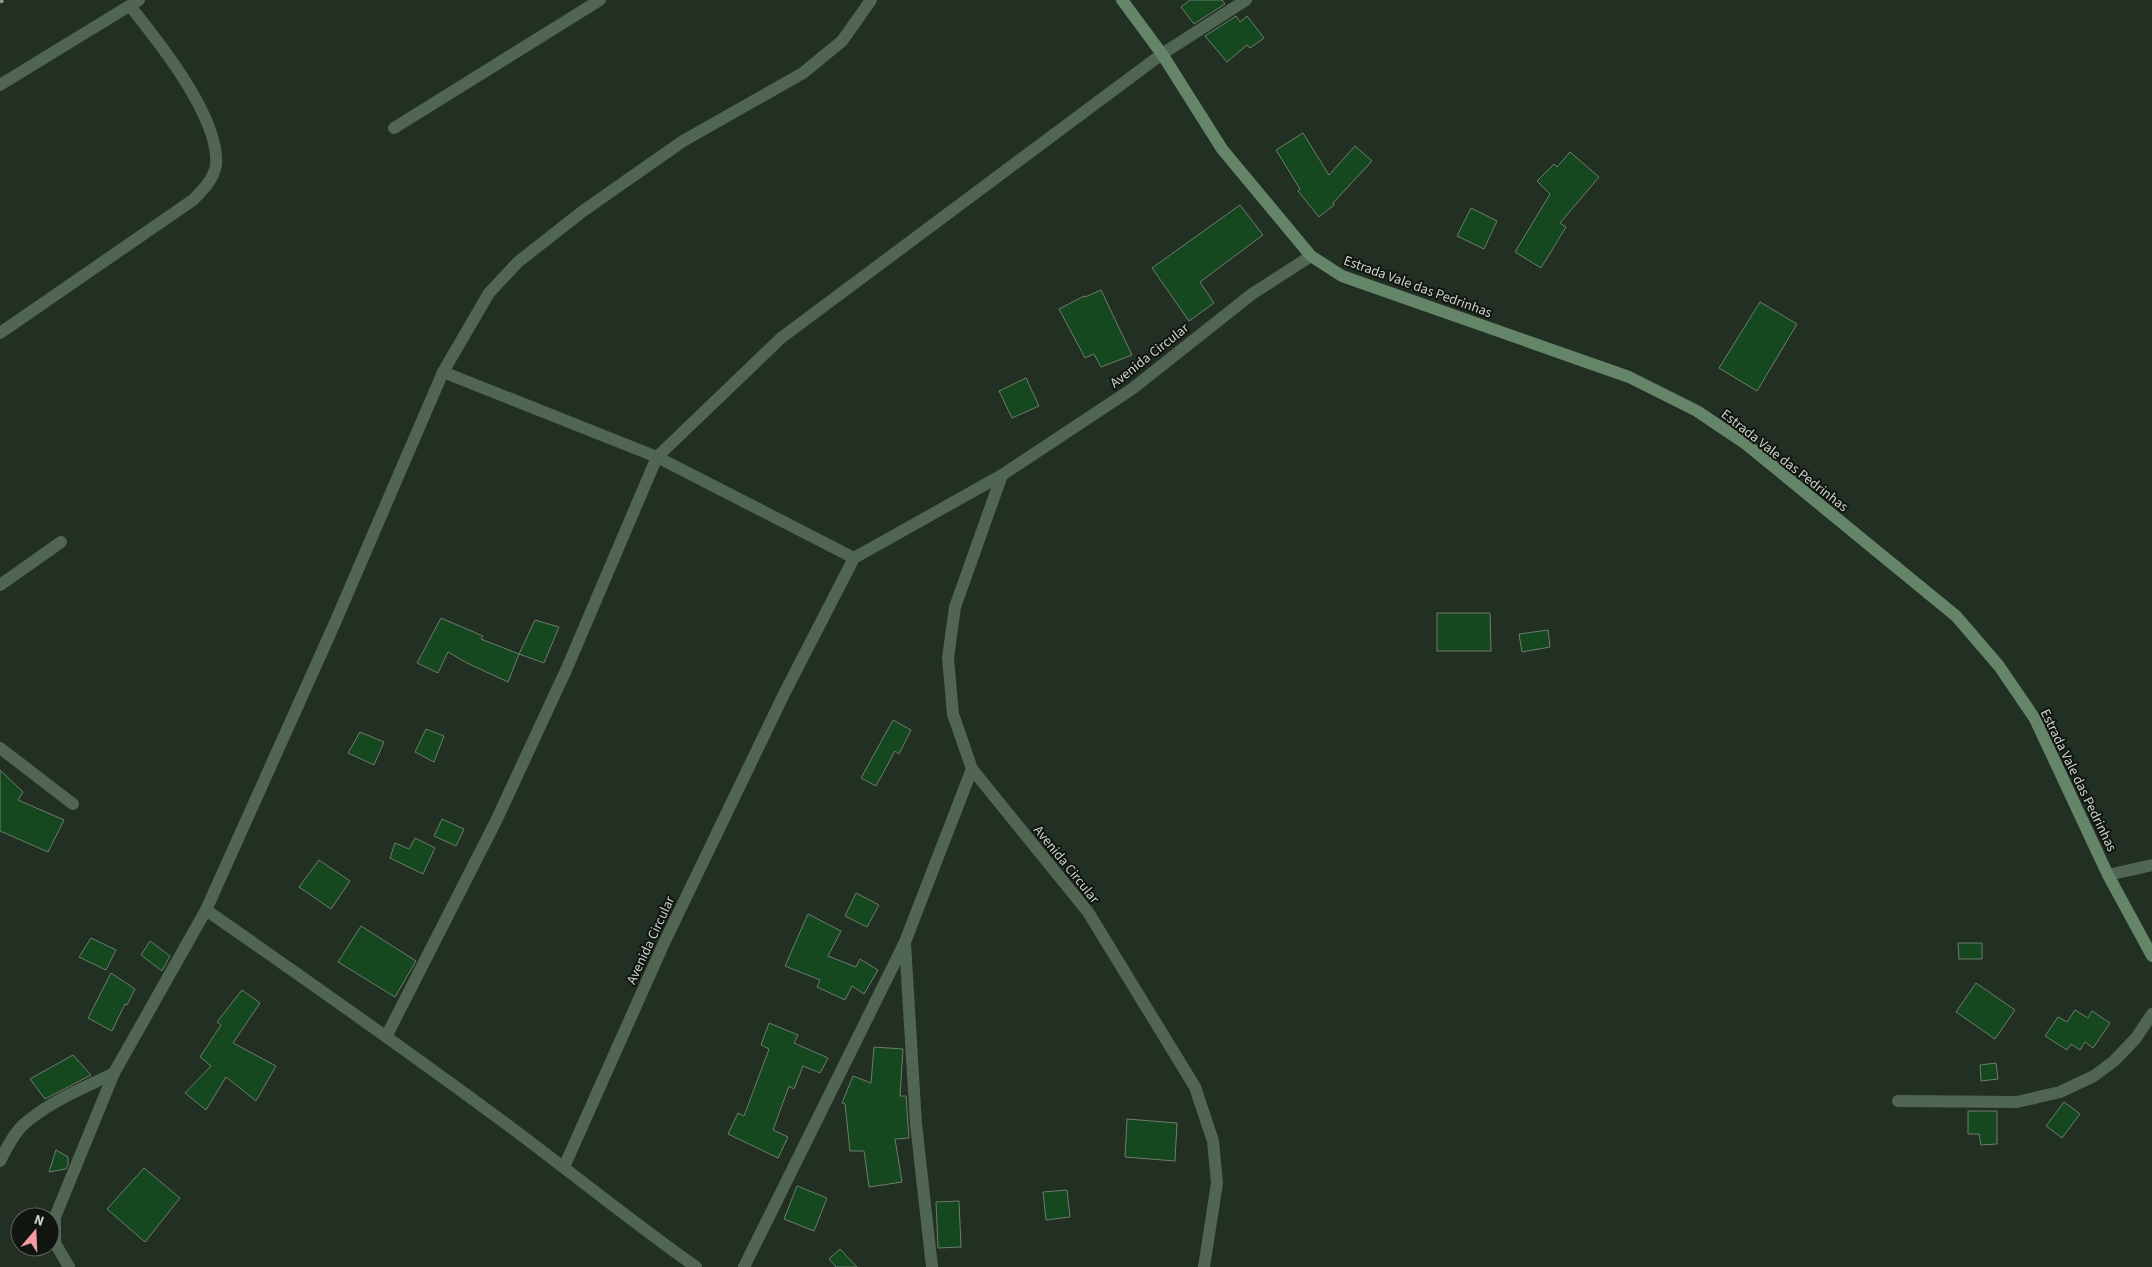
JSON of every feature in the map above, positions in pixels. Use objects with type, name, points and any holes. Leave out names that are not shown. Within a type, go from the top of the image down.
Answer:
[{"type":"main road","name":"Estrada Vale das Pedrinhas","points":[[1122,0],[1162,54],[1222,149],[1311,256],[1342,276],[1629,377],[1698,411],[1746,444],[1956,616],[1999,666],[2035,719],[2108,875],[2152,956]]},
{"type":"street","points":[[394,128],[600,0]]},
{"type":"street","points":[[69,1267],[55,1243],[54,1217],[114,1073],[206,910],[334,625],[443,372],[489,292],[518,262],[583,211],[683,141],[803,73],[842,40],[872,0]]},
{"type":"street","points":[[387,1035],[496,821],[563,677],[657,457],[781,338],[1162,54],[1246,0]]},
{"type":"street","points":[[0,85],[135,3],[189,88],[214,141],[216,167],[207,186],[193,200],[0,333]]},
{"type":"street","name":"Avenida Circular","points":[[564,1167],[664,942],[784,694],[854,558],[1002,475],[1132,389],[1252,294],[1311,256]]},
{"type":"street","points":[[443,372],[657,457],[854,558]]},
{"type":"street","name":"Avenida Circular","points":[[1002,475],[955,607],[948,658],[953,714],[972,769],[1088,912],[1195,1087],[1213,1141],[1217,1183],[1204,1267]]},
{"type":"street","points":[[0,586],[61,542]]},
{"type":"street","points":[[0,748],[73,804]]},
{"type":"street","points":[[744,1267],[905,942],[972,769]]},
{"type":"street","points":[[2108,875],[2152,865]]},
{"type":"street","points":[[206,910],[387,1035],[564,1167],[655,1239],[696,1267]]},
{"type":"street","points":[[905,942],[916,1124],[932,1267]]},
{"type":"street","points":[[1898,1101],[2017,1102],[2060,1092],[2094,1076],[2114,1061],[2136,1038],[2152,1014]]},
{"type":"street","points":[[0,1161],[8,1145],[23,1126],[48,1107],[114,1073]]},
{"type":"building","points":[[1190,0],[1222,0],[1225,4],[1194,24],[1181,7]]},
{"type":"building","points":[[1236,16],[1240,22],[1247,16],[1264,38],[1250,48],[1247,45],[1227,62],[1205,36]]},
{"type":"building","points":[[1303,133],[1329,175],[1355,146],[1372,161],[1333,203],[1334,205],[1319,217],[1298,191],[1300,189],[1276,150]]},
{"type":"building","points":[[1570,152],[1599,177],[1560,223],[1566,227],[1541,268],[1515,252],[1550,194],[1537,181],[1554,164],[1557,167]]},
{"type":"building","points":[[1240,205],[1263,235],[1200,282],[1214,303],[1189,321],[1152,268]]},
{"type":"building","points":[[1471,208],[1497,221],[1484,249],[1457,236]]},
{"type":"building","points":[[1101,290],[1132,355],[1101,367],[1094,354],[1085,358],[1059,309],[1084,296]]},
{"type":"building","points":[[1760,302],[1797,324],[1757,391],[1719,368]]},
{"type":"building","points":[[1026,378],[1039,406],[1012,418],[999,391]]},
{"type":"building","points":[[1437,613],[1490,613],[1491,651],[1437,651]]},
{"type":"building","points":[[441,618],[483,636],[481,639],[519,654],[508,682],[448,652],[438,673],[417,663]]},
{"type":"building","points":[[535,620],[559,627],[544,663],[519,654]]},
{"type":"building","points":[[1548,630],[1550,647],[1522,652],[1519,634]]},
{"type":"building","points":[[893,720],[911,730],[899,754],[895,751],[876,786],[861,778]]},
{"type":"building","points":[[426,729],[444,736],[434,762],[415,752]]},
{"type":"building","points":[[360,732],[384,742],[374,765],[348,753]]},
{"type":"building","points":[[0,770],[23,792],[18,800],[64,820],[48,852],[0,831]]},
{"type":"building","points":[[442,819],[464,829],[456,846],[434,836]]},
{"type":"building","points":[[415,838],[435,848],[423,874],[390,858],[395,843],[409,849]]},
{"type":"building","points":[[319,860],[350,881],[331,909],[299,887]]},
{"type":"building","points":[[856,893],[879,905],[867,927],[845,916]]},
{"type":"building","points":[[808,914],[841,931],[828,956],[856,967],[860,959],[878,970],[864,994],[852,986],[845,1000],[817,987],[820,980],[785,966]]},
{"type":"building","points":[[361,926],[416,961],[395,997],[338,962]]},
{"type":"building","points":[[91,938],[116,950],[106,970],[79,957]]},
{"type":"building","points":[[150,941],[170,956],[162,971],[141,955]]},
{"type":"building","points":[[1958,943],[1982,943],[1982,959],[1959,959]]},
{"type":"building","points":[[111,973],[135,989],[127,1005],[125,1004],[112,1031],[88,1018]]},
{"type":"building","points":[[1976,983],[2015,1010],[1995,1039],[1956,1012]]},
{"type":"building","points":[[242,990],[260,1003],[233,1043],[276,1066],[256,1101],[226,1077],[206,1110],[185,1093],[211,1066],[200,1057],[221,1025],[217,1022]]},
{"type":"building","points":[[2075,1010],[2088,1018],[2092,1011],[2110,1023],[2093,1048],[2085,1042],[2080,1050],[2071,1044],[2067,1050],[2045,1036],[2058,1017],[2067,1022]]},
{"type":"building","points":[[769,1023],[798,1035],[794,1043],[828,1058],[820,1073],[803,1066],[794,1089],[789,1086],[773,1130],[788,1137],[778,1158],[728,1134],[738,1113],[744,1116],[769,1049],[761,1045]]},
{"type":"building","points":[[874,1047],[903,1049],[900,1096],[906,1096],[909,1138],[895,1139],[902,1182],[869,1187],[864,1151],[850,1151],[845,1104],[842,1103],[853,1076],[871,1083]]},
{"type":"building","points":[[73,1055],[91,1075],[45,1099],[30,1079]]},
{"type":"building","points":[[1996,1063],[1998,1079],[1981,1081],[1980,1065]]},
{"type":"building","points":[[2064,1102],[2080,1114],[2062,1138],[2046,1126]]},
{"type":"building","points":[[1968,1111],[1997,1111],[1997,1144],[1981,1145],[1979,1134],[1968,1134]]},
{"type":"building","points":[[1127,1119],[1177,1123],[1175,1161],[1125,1157]]},
{"type":"building","points":[[56,1150],[68,1157],[68,1165],[66,1169],[49,1172]]},
{"type":"building","points":[[144,1168],[180,1198],[145,1242],[107,1209]]},
{"type":"building","points":[[797,1186],[827,1198],[814,1231],[784,1219]]},
{"type":"building","points":[[1067,1190],[1070,1217],[1046,1220],[1043,1192]]},
{"type":"building","points":[[959,1201],[961,1247],[938,1248],[936,1202]]},
{"type":"building","points":[[840,1249],[857,1267],[836,1267],[829,1259]]}]
